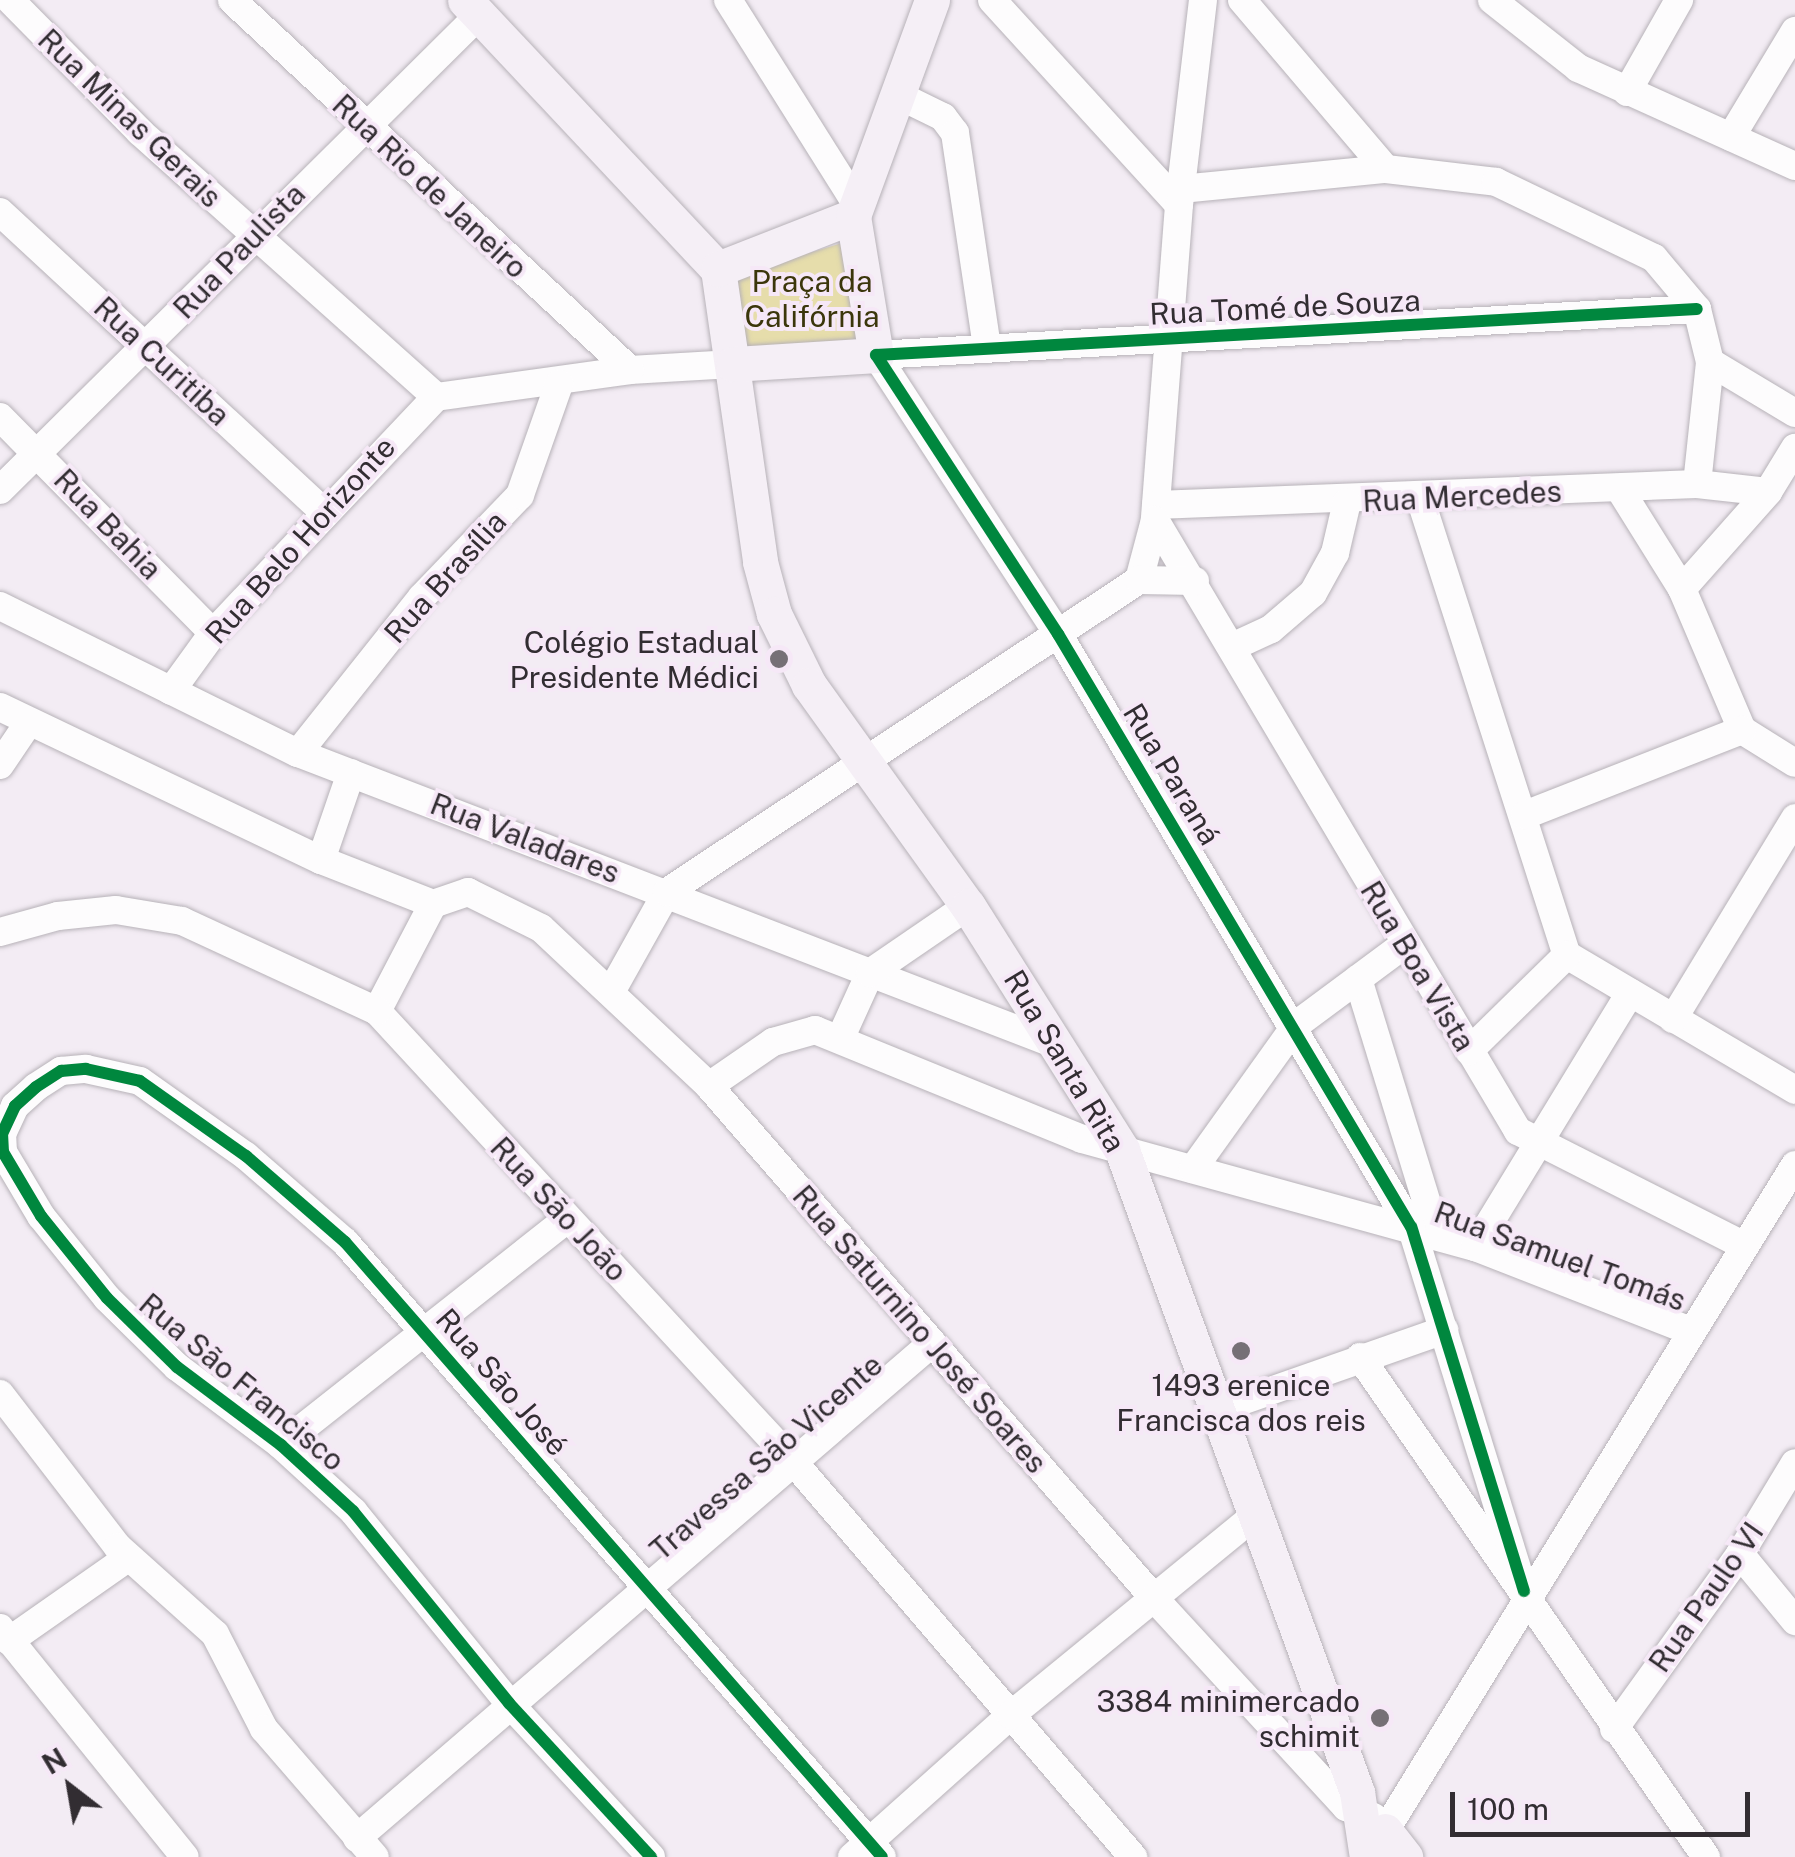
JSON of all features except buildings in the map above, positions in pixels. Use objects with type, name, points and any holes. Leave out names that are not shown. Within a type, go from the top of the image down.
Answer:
[{"type":"main road","points":[[876,355],[854,210],[932,0]]},
{"type":"main road","points":[[473,7],[718,270],[854,210]]},
{"type":"main road","name":"Rua Santa Rita","points":[[718,270],[760,562],[774,614],[809,685],[968,906],[1060,1046],[1122,1150],[1374,1833]]},
{"type":"main road","name":"Rua Tomé de Souza","points":[[733,364],[876,355]]},
{"type":"street","name":"Rua Minas Gerais","points":[[10,0],[251,234]]},
{"type":"street","name":"Rua Rio de Janeiro","points":[[232,0],[362,125],[630,370]]},
{"type":"street","points":[[728,0],[854,210]]},
{"type":"street","points":[[992,0],[1180,197]]},
{"type":"street","points":[[1139,580],[1156,513],[1180,197],[1203,0]]},
{"type":"street","points":[[1242,0],[1386,170]]},
{"type":"street","points":[[1627,92],[1679,0]]},
{"type":"street","points":[[1499,3],[1578,68],[1795,166]]},
{"type":"street","name":"Rua Paulista","points":[[0,490],[36,450],[148,346],[251,234],[362,125],[473,7]]},
{"type":"street","points":[[1731,137],[1795,31]]},
{"type":"street","points":[[898,95],[942,117],[955,133],[988,348]]},
{"type":"street","points":[[1180,197],[1386,170],[1496,182],[1654,258],[1697,309],[1710,362],[1697,484]]},
{"type":"street","name":"Rua Curitiba","points":[[0,212],[323,511]]},
{"type":"street","points":[[251,234],[436,396],[560,384],[630,370]]},
{"type":"street","name":"Rua Tomé de Souza","points":[[876,355],[1697,309]]},
{"type":"street","name":"Rua Paraná","points":[[876,355],[1058,634],[1424,1231]]},
{"type":"street","points":[[1710,362],[1795,413]]},
{"type":"street","name":"Rua Tomé de Souza","points":[[630,370],[733,364]]},
{"type":"street","name":"Rua Brasília","points":[[298,753],[422,597],[520,494],[560,384]]},
{"type":"street","name":"Rua Belo Horizonte","points":[[172,691],[213,633],[323,511],[436,396]]},
{"type":"street","name":"Rua Bahia","points":[[0,416],[213,633]]},
{"type":"street","points":[[1682,590],[1768,492],[1795,448]]},
{"type":"street","name":"Rua Mercedes","points":[[1156,513],[1697,484],[1768,492]]},
{"type":"street","points":[[1619,488],[1682,590],[1742,730],[1795,763]]},
{"type":"street","points":[[1420,498],[1525,815],[1566,955],[1795,1090]]},
{"type":"street","points":[[1232,646],[1271,630],[1313,593],[1336,552],[1347,502]]},
{"type":"street","name":"Rua Boa Vista","points":[[1156,513],[1404,944],[1518,1132],[1538,1147],[1743,1245]]},
{"type":"street","points":[[611,992],[667,892],[862,758],[1139,580],[1195,581]]},
{"type":"street","name":"Rua Valadares","points":[[0,606],[298,753],[1060,1046]]},
{"type":"street","points":[[0,707],[27,724],[321,860],[433,904],[377,1010],[182,921],[116,910],[58,916],[0,932]]},
{"type":"street","points":[[0,765],[27,724]]},
{"type":"street","points":[[1525,815],[1742,730]]},
{"type":"street","points":[[321,860],[352,773]]},
{"type":"street","points":[[1673,1019],[1795,818]]},
{"type":"street","name":"Rua Saturnino José Soares","points":[[433,904],[468,892],[507,909],[562,943],[709,1086],[1153,1597],[1374,1833]]},
{"type":"street","points":[[842,1037],[870,973],[968,906]]},
{"type":"street","points":[[1193,1169],[1296,1025],[1404,944]]},
{"type":"street","points":[[1468,1051],[1566,955]]},
{"type":"street","points":[[1358,979],[1424,1231],[1444,1330],[1527,1596]]},
{"type":"street","points":[[1475,1247],[1630,993]]},
{"type":"street","name":"Rua São João","points":[[377,1010],[797,1466],[1133,1857]]},
{"type":"street","name":"Rua Samuel Tomás","points":[[709,1086],[794,1032],[842,1037],[944,1086],[1122,1150],[1475,1247],[1690,1331]]},
{"type":"street","name":"Rua São José","points":[[15,1106],[61,1072],[86,1069],[140,1081],[177,1102],[295,1198],[425,1331],[868,1852]]},
{"type":"street","name":"Rua São Francisco","points":[[15,1106],[2,1134],[3,1152],[42,1216],[144,1336],[281,1445],[353,1511],[510,1702],[651,1857]]},
{"type":"street","points":[[1374,1833],[1527,1596],[1795,1165]]},
{"type":"street","points":[[281,1445],[567,1219]]},
{"type":"street","points":[[1216,1410],[1444,1330]]},
{"type":"street","name":"Travessa São Vicente","points":[[366,1847],[510,1702],[649,1593],[932,1343]]},
{"type":"street","points":[[1360,1358],[1706,1857]]},
{"type":"street","points":[[0,1394],[129,1557],[216,1634],[264,1730],[366,1847]]},
{"type":"street","name":"Rua Paulo VI","points":[[1614,1729],[1740,1554],[1795,1462]]},
{"type":"street","points":[[868,1852],[1011,1715],[1257,1514]]},
{"type":"street","points":[[1740,1554],[1795,1621]]},
{"type":"street","points":[[129,1557],[4,1634],[185,1857]]},
{"type":"green space","name":"Praça da Califórnia","points":[[852,240],[865,340],[747,350],[736,275]]},
{"type":"cycle path","points":[[1524,1591],[1411,1227],[1058,634],[876,355],[1697,309]]},
{"type":"cycle path","points":[[651,1857],[509,1703],[353,1511],[281,1445],[177,1367],[107,1298],[41,1216],[3,1152],[2,1134],[15,1106],[36,1087],[61,1071],[86,1069],[140,1081],[246,1156],[345,1242],[882,1857]]},
{"type":"place","name":"Colégio Estadual Presidente Médici","points":[[779,659]]},
{"type":"place","name":"1493 erenice Francisca dos reis","points":[[1241,1351]]},
{"type":"place","name":"3384 minimercado schimit","points":[[1380,1718]]}]
